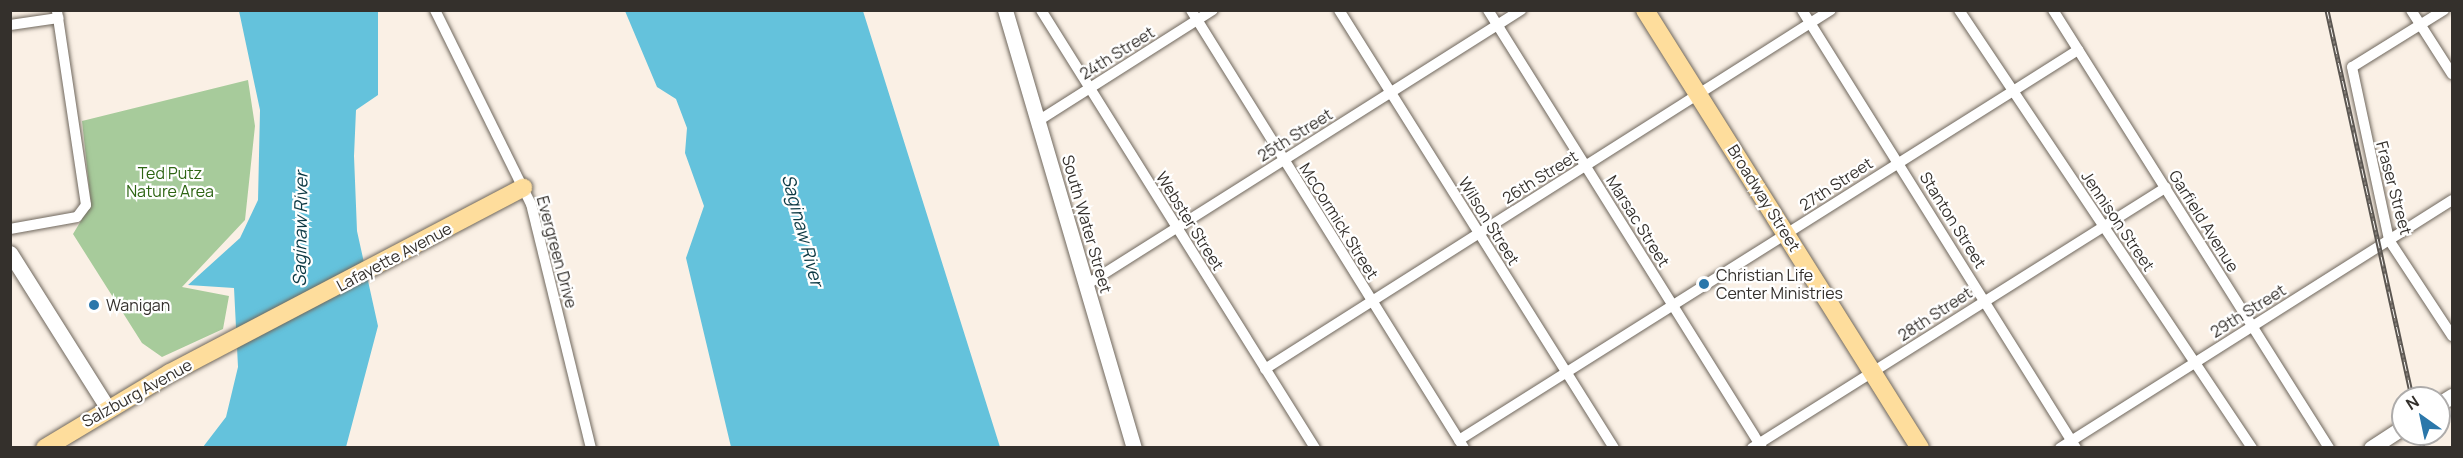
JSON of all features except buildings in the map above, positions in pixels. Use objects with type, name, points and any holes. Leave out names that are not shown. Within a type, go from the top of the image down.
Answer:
[{"type":"main road","name":"Broadway Street","points":[[1646,10],[1920,447]]},
{"type":"main road","name":"Lafayette Avenue","points":[[232,343],[523,188]]},
{"type":"main road","name":"Salzburg Avenue","points":[[45,447],[107,407],[232,343]]},
{"type":"street","name":"Evergreen Drive","points":[[435,10],[523,188],[591,447]]},
{"type":"street","name":"South Water Street","points":[[1005,10],[1134,447]]},
{"type":"street","name":"Webster Street","points":[[1041,10],[1315,447]]},
{"type":"street","name":"McCormick Street","points":[[1191,10],[1461,444]]},
{"type":"street","name":"24th Street","points":[[1038,121],[1213,10]]},
{"type":"street","name":"Wilson Street","points":[[1339,10],[1614,447]]},
{"type":"street","name":"Marsac Street","points":[[1488,10],[1674,304],[1758,446]]},
{"type":"street","name":"25th Street","points":[[1086,285],[1521,10]]},
{"type":"street","name":"Stanton Street","points":[[1802,10],[2074,444]]},
{"type":"street","name":"26th Street","points":[[1265,369],[1831,10]]},
{"type":"street","name":"Jennison Street","points":[[1959,10],[2194,364],[2252,447]]},
{"type":"street","name":"Garfield Avenue","points":[[2053,10],[2329,447]]},
{"type":"street","points":[[2411,10],[2452,74]]},
{"type":"street","points":[[2420,26],[2444,10]]},
{"type":"street","points":[[10,26],[58,14],[87,195],[82,214],[10,229]]},
{"type":"street","name":"Fraser Street","points":[[2420,26],[2352,67],[2389,240],[2452,336]]},
{"type":"street","name":"27th Street","points":[[1461,444],[1567,372],[2078,50]]},
{"type":"street","name":"28th Street","points":[[1758,446],[1985,299],[2166,187]]},
{"type":"street","name":"29th Street","points":[[2060,447],[2074,444],[2252,326],[2452,200]]},
{"type":"street","points":[[10,253],[107,407]]},
{"type":"street","points":[[2371,447],[2391,434]]},
{"type":"green space","name":"Ted Putz Nature Area","points":[[248,80],[255,126],[245,220],[182,287],[229,296],[223,329],[162,357],[142,343],[73,234],[91,204],[82,121]]},
{"type":"water","name":"Saginaw River","points":[[239,11],[378,11],[378,95],[356,110],[354,156],[357,231],[378,326],[346,447],[203,447],[226,417],[238,367],[234,288],[188,285],[240,238],[258,200],[260,110]]},
{"type":"water","name":"Saginaw River","points":[[625,11],[863,11],[1000,447],[731,447],[686,258],[704,206],[685,153],[687,128],[676,99],[657,87]]},
{"type":"railway","points":[[2327,10],[2409,386]]},
{"type":"place","name":"Christian Life Center Ministries","points":[[1704,284]]},
{"type":"place","name":"Wanigan","points":[[94,305]]}]
